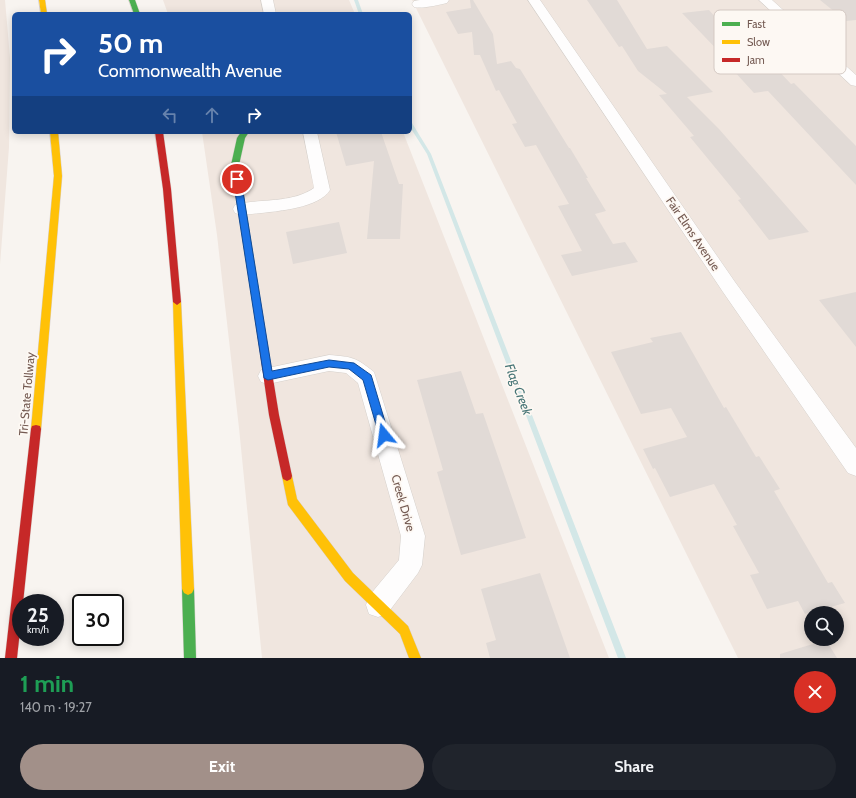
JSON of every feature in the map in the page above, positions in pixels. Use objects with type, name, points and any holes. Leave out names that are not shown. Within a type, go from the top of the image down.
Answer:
[{"type":"main road","points":[[42,0],[44,12]]},
{"type":"main road","points":[[132,0],[136,12]]},
{"type":"main road","name":"Tri-State Tollway","points":[[11,658],[40,397],[58,176],[54,134]]},
{"type":"main road","points":[[159,134],[167,189],[179,323],[190,658]]},
{"type":"main road","points":[[244,134],[235,164],[274,415],[292,500],[349,577],[404,630],[415,658]]},
{"type":"street","points":[[267,0],[270,12]]},
{"type":"street","points":[[418,4],[443,0]]},
{"type":"street","name":"Fair Elms Avenue","points":[[534,0],[729,287],[856,466]]},
{"type":"street","points":[[765,0],[776,10]]},
{"type":"street","points":[[846,73],[856,82]]},
{"type":"street","points":[[241,209],[285,204],[311,198],[322,190],[310,134]]},
{"type":"street","name":"Creek Drive","points":[[268,376],[329,364],[351,366],[368,378],[413,536],[410,565],[378,605]]},
{"type":"shaded area","points":[[0,0],[5,0],[10,58],[9,147],[0,265]]},
{"type":"shaded area","points":[[163,0],[349,0],[354,12],[167,12]]},
{"type":"shaded area","points":[[412,0],[856,0],[856,658],[738,658]]},
{"type":"shaded area","points":[[202,134],[404,134],[609,658],[262,658],[239,428],[217,235]]},
{"type":"building","points":[[470,0],[473,0],[493,34],[497,64],[511,61],[516,68],[520,69],[570,148],[606,211],[595,214],[613,244],[625,242],[638,262],[572,276],[561,255],[582,251],[558,206],[569,204],[536,145],[525,147],[512,124],[517,123],[499,90],[496,91],[480,55],[474,55],[472,32],[458,34],[446,12],[471,8]]},
{"type":"building","points":[[587,0],[617,0],[647,49],[667,46],[713,92],[687,97],[719,129],[809,232],[769,240],[738,200],[741,199],[690,137],[694,136],[659,95],[667,94],[638,71],[622,46],[619,47]]},
{"type":"building","points":[[820,0],[856,0],[856,20],[846,21],[846,10],[832,10]]},
{"type":"building","points":[[709,10],[714,16],[714,46],[682,13]]},
{"type":"building","points":[[737,74],[782,74],[791,84],[794,83],[856,146],[856,185],[768,91],[754,93]]},
{"type":"building","points":[[337,134],[382,134],[399,184],[403,184],[400,239],[367,239],[374,161],[346,166]]},
{"type":"building","points":[[339,222],[347,253],[293,264],[286,232]]},
{"type":"building","points":[[856,292],[856,347],[819,300]]},
{"type":"building","points":[[681,332],[724,408],[726,407],[756,457],[759,456],[780,489],[774,491],[828,583],[832,582],[845,603],[834,606],[804,606],[804,612],[798,601],[767,609],[750,575],[759,573],[733,526],[737,525],[714,484],[670,497],[643,449],[687,437],[671,408],[641,414],[611,352],[653,342],[650,338]]},
{"type":"building","points":[[461,371],[476,414],[483,413],[526,538],[461,555],[437,472],[443,470],[417,380]]},
{"type":"building","points":[[540,573],[570,658],[490,658],[486,643],[496,640],[481,589]]},
{"type":"building","points":[[806,646],[830,646],[837,658],[780,658],[780,654]]},
{"type":"waterway","name":"Flag Creek","points":[[356,0],[360,12]]},
{"type":"waterway","name":"Flag Creek","points":[[412,126],[429,154],[622,658]]},
{"type":"traffic: fast","points":[[132,0],[136,12]]},
{"type":"traffic: fast","points":[[244,134],[241,138],[235,165],[257,305]]},
{"type":"traffic: fast","points":[[188,589],[190,658]]},
{"type":"traffic: slow","points":[[42,0],[44,12]]},
{"type":"traffic: slow","points":[[36,429],[58,176],[54,134]]},
{"type":"traffic: slow","points":[[177,302],[188,589]]},
{"type":"traffic: slow","points":[[287,476],[292,501],[349,577],[404,630],[415,658]]},
{"type":"traffic: jam","points":[[159,134],[167,189],[177,302]]},
{"type":"traffic: jam","points":[[257,305],[274,415],[287,476]]},
{"type":"traffic: jam","points":[[11,658],[36,429]]},
{"type":"route","points":[[237,179],[268,376],[329,364],[351,366],[368,378],[384,435]]}]
